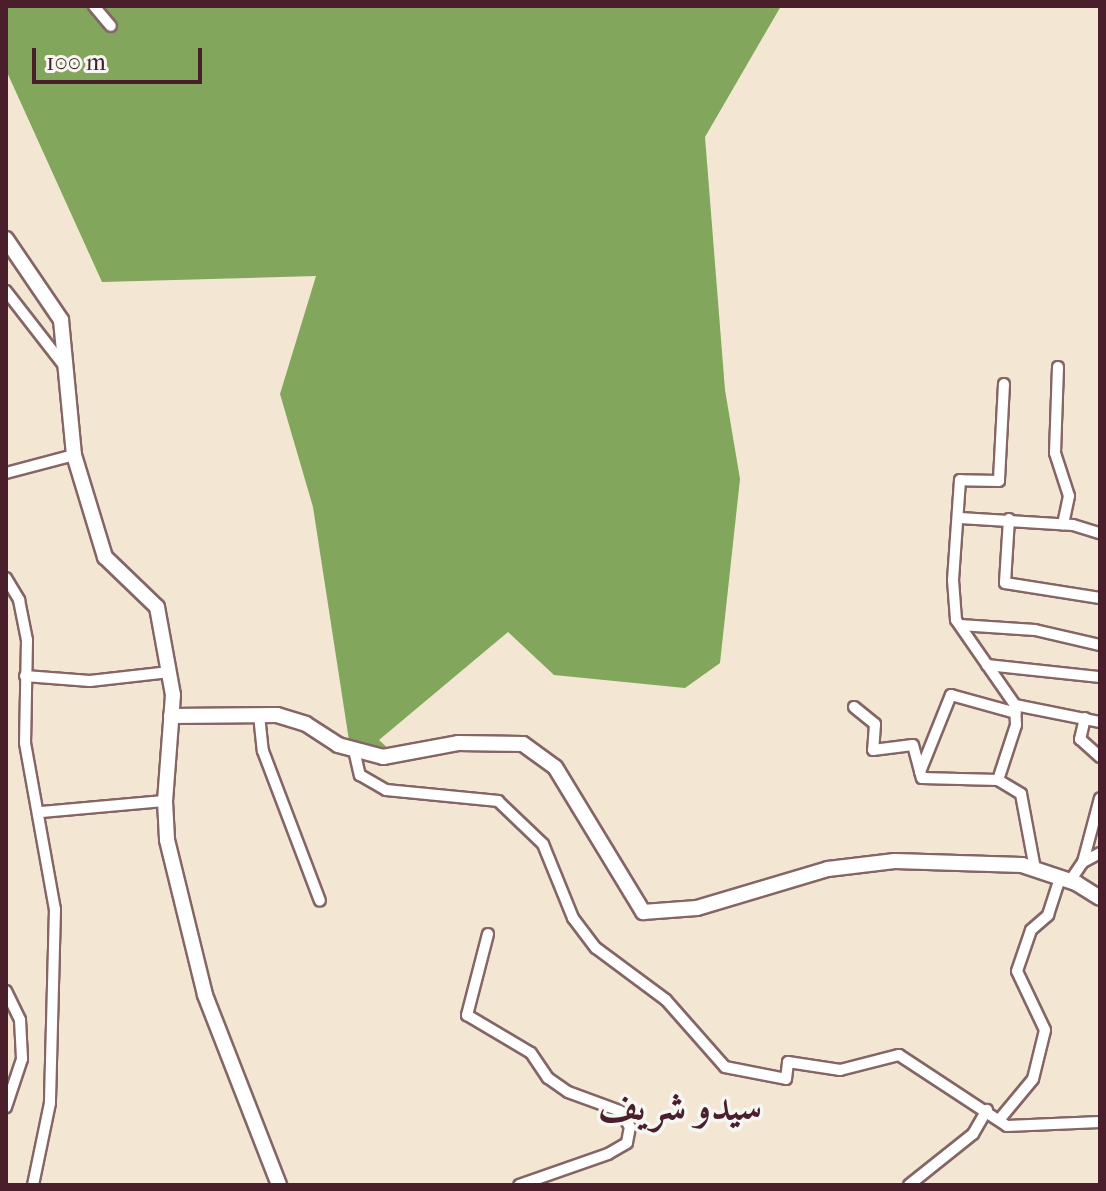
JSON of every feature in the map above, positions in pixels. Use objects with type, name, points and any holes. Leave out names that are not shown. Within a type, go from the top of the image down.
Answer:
[{"type":"street","points":[[94,6],[111,26]]},
{"type":"street","points":[[6,239],[61,320],[74,455],[105,557],[157,607],[169,672],[171,716],[165,801],[167,840],[205,995],[279,1185]]},
{"type":"street","points":[[6,291],[66,368]]},
{"type":"street","points":[[1058,367],[1055,453],[1069,496],[1063,524]]},
{"type":"street","points":[[998,780],[1015,709],[960,625],[953,580],[960,518],[960,480],[999,481],[1004,384]]},
{"type":"street","points":[[6,473],[74,455]]},
{"type":"street","points":[[960,518],[1063,524],[1100,533]]},
{"type":"street","points":[[1009,519],[1005,583],[1100,598]]},
{"type":"street","points":[[6,578],[19,600],[27,640],[25,743],[41,812],[55,909],[56,1000],[50,1103],[33,1185]]},
{"type":"street","points":[[960,625],[1035,630],[1100,645]]},
{"type":"street","points":[[987,665],[1100,677]]},
{"type":"street","points":[[25,676],[90,681],[169,672]]},
{"type":"street","points":[[920,772],[951,695],[1015,709],[1100,721]]},
{"type":"street","points":[[854,707],[875,724],[873,750],[913,745],[922,778],[998,780],[1021,794],[1035,869]]},
{"type":"street","points":[[171,716],[259,715],[306,724],[354,750],[405,756],[458,743],[523,744],[543,754],[584,808],[643,912],[697,908],[828,869],[895,861],[1035,869],[1100,898]]},
{"type":"street","points":[[259,715],[263,751],[320,901]]},
{"type":"street","points":[[1085,718],[1080,739],[1100,757]]},
{"type":"street","points":[[354,750],[360,775],[377,787],[418,796],[498,801],[543,844],[573,918],[596,948],[666,1000],[725,1067],[786,1079],[788,1062],[840,1070],[899,1055],[1007,1126],[1100,1122]]},
{"type":"street","points":[[1083,862],[1100,798]]},
{"type":"street","points":[[41,812],[165,801]]},
{"type":"street","points":[[999,1120],[1033,1079],[1045,1030],[1017,971],[1031,930],[1048,915],[1065,880],[1083,862],[1100,853]]},
{"type":"street","points":[[488,934],[467,1015],[531,1053],[548,1078],[568,1092],[620,1111],[630,1127],[627,1143],[608,1154],[519,1185]]},
{"type":"street","points":[[6,991],[20,1020],[22,1059],[6,1107]]},
{"type":"street","points":[[909,1185],[973,1134],[987,1110]]},
{"type":"green space","points":[[6,6],[781,6],[705,137],[725,390],[740,479],[720,663],[685,688],[554,675],[508,632],[379,740],[391,751],[350,747],[313,507],[280,394],[316,276],[102,282],[6,70]]},
{"type":"district","name":"سيدو شريف","points":[[680,1106]]}]
